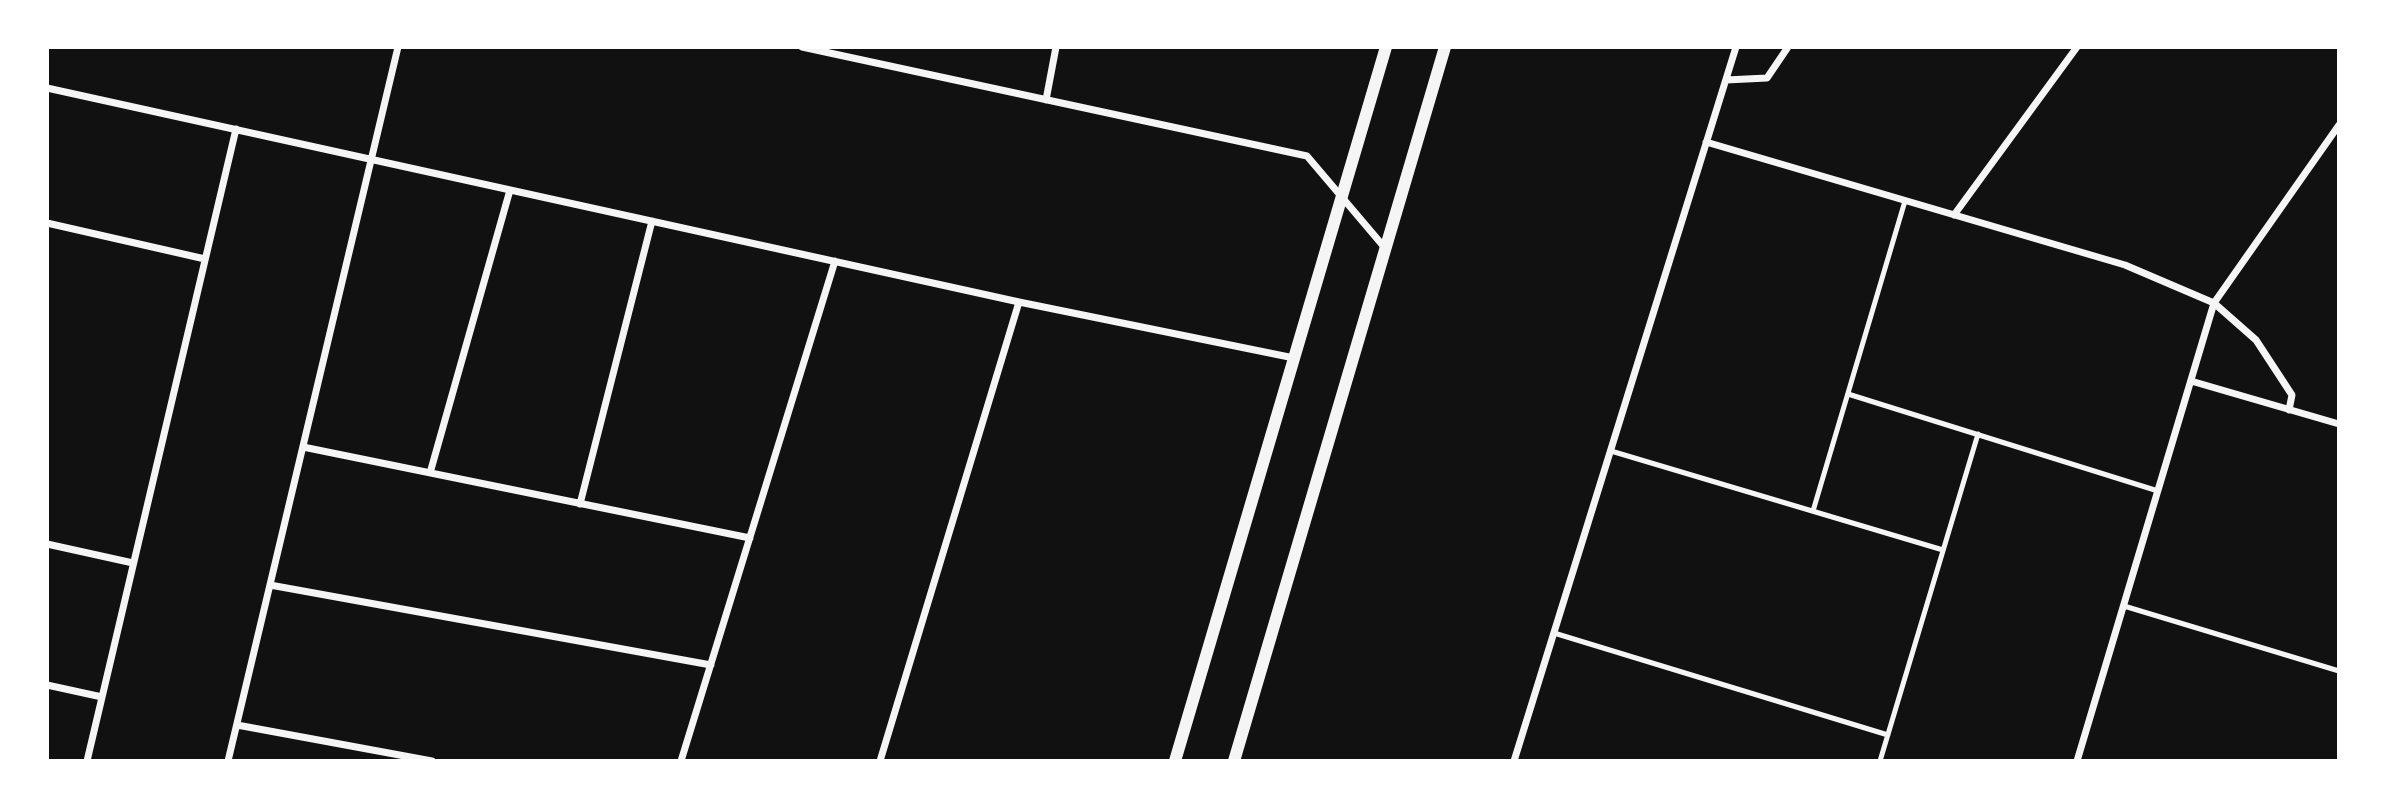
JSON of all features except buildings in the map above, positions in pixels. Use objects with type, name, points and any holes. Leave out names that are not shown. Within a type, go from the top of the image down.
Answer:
[{"type":"street","points":[[228,761],[398,47]]},
{"type":"street","points":[[802,47],[1307,156],[1385,249]]},
{"type":"street","points":[[1046,100],[1056,47]]},
{"type":"street","points":[[1175,761],[1386,47]]},
{"type":"street","points":[[1234,761],[1445,47]]},
{"type":"street","points":[[1514,761],[1736,47]]},
{"type":"street","points":[[1726,80],[1768,78],[1788,47]]},
{"type":"street","points":[[1954,215],[2076,47]]},
{"type":"street","points":[[47,88],[1020,302],[1294,358]]},
{"type":"street","points":[[2077,761],[2214,303],[2339,125]]},
{"type":"street","points":[[87,761],[236,129]]},
{"type":"street","points":[[1706,142],[2125,265],[2214,303],[2256,340],[2292,395],[2288,410]]},
{"type":"street","points":[[430,473],[510,190]]},
{"type":"street","points":[[580,504],[652,221]]},
{"type":"street","points":[[47,223],[205,259]]},
{"type":"street","points":[[681,761],[835,261]]},
{"type":"street","points":[[880,761],[1020,302]]},
{"type":"street","points":[[2191,381],[2339,424]]},
{"type":"street","points":[[303,447],[750,538]]},
{"type":"street","points":[[47,544],[133,564]]},
{"type":"street","points":[[270,585],[711,665]]},
{"type":"street","points":[[47,685],[102,697]]},
{"type":"street","points":[[237,725],[432,761]]},
{"type":"lane","points":[[1813,511],[1905,201]]},
{"type":"lane","points":[[1848,394],[2158,491]]},
{"type":"lane","points":[[1880,761],[1978,434]]},
{"type":"lane","points":[[1611,451],[1943,550]]},
{"type":"lane","points":[[2123,606],[2339,671]]},
{"type":"lane","points":[[1554,633],[1888,735]]}]
